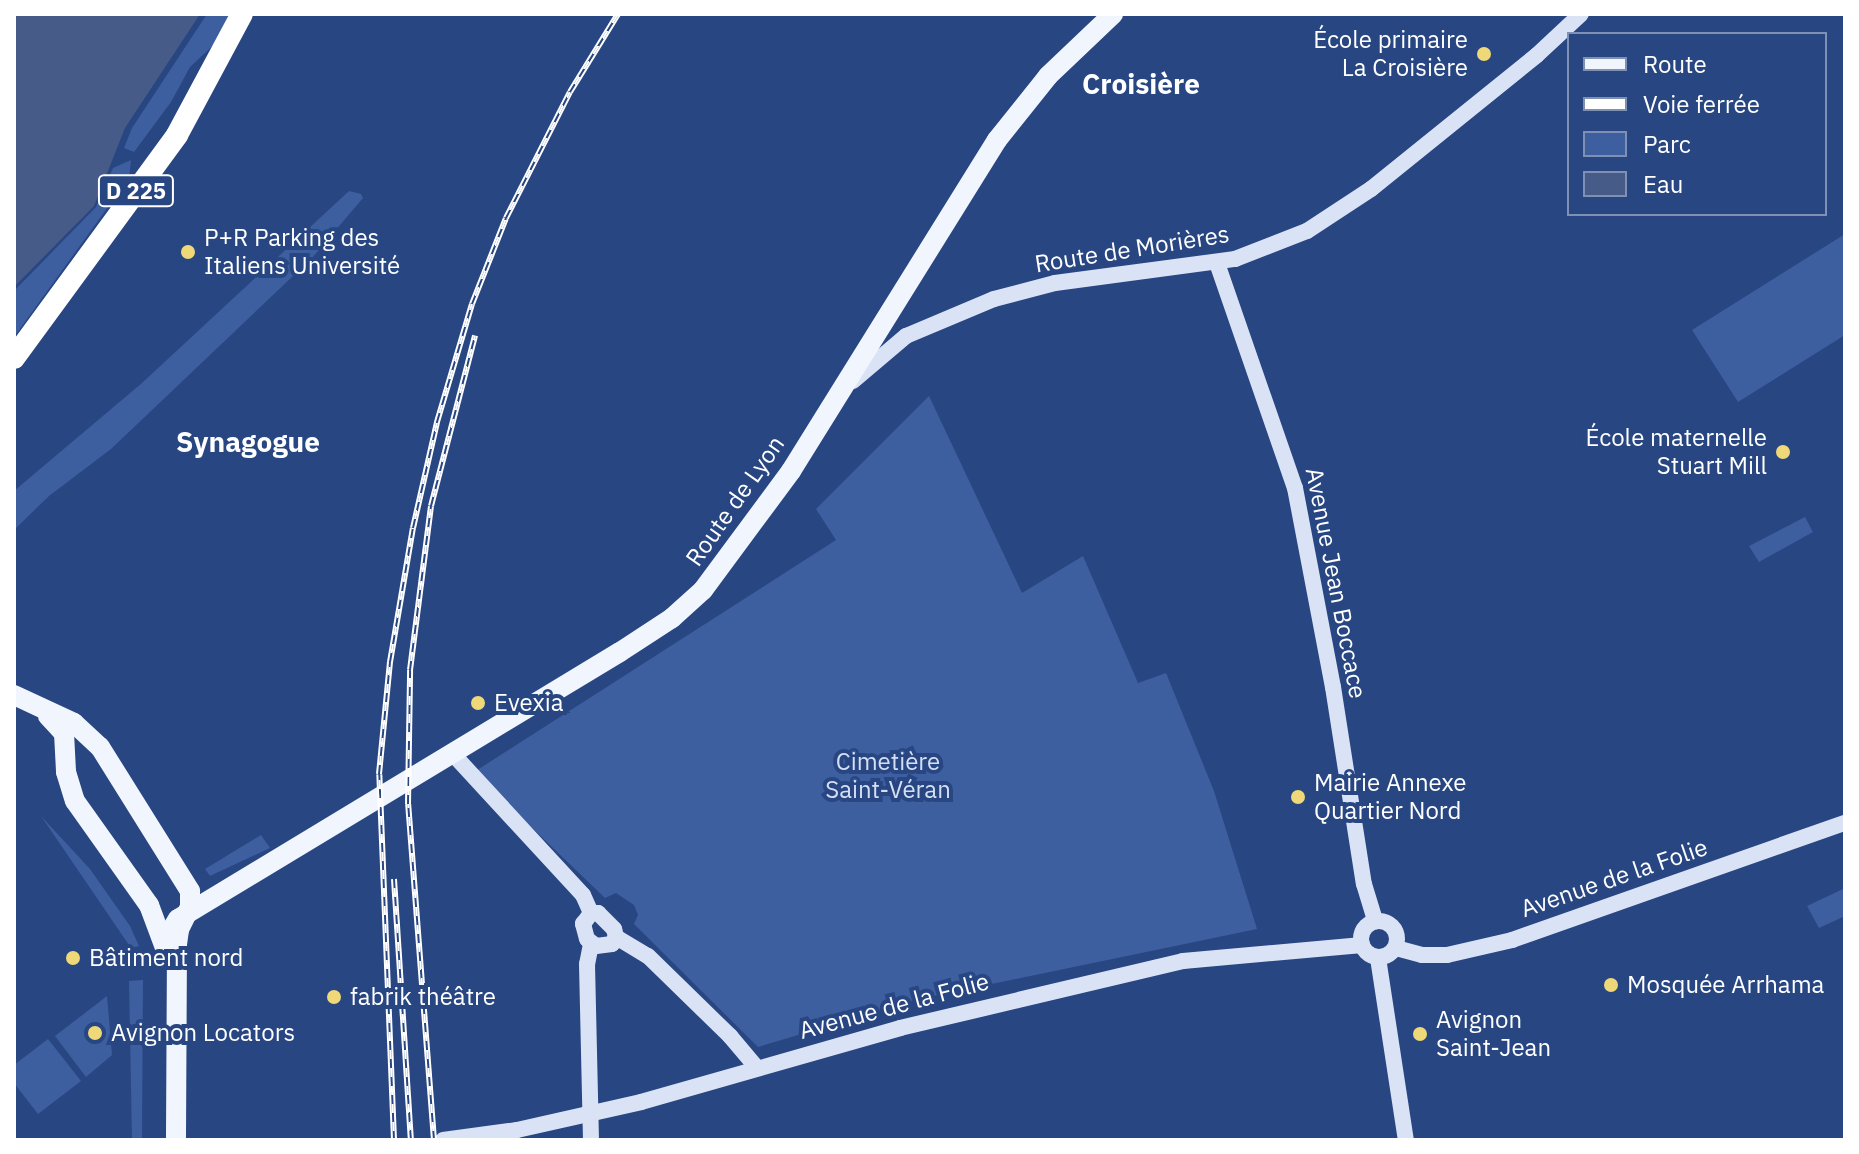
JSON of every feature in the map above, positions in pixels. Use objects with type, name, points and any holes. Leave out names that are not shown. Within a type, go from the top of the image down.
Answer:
[{"type":"highway","name":"D 225","points":[[14,358],[177,135],[242,14]]},
{"type":"main road","name":"Route de Lyon","points":[[177,929],[258,871],[620,652],[690,604],[757,520],[1023,106],[1048,76],[1113,14]]},
{"type":"main road","name":"Route de Morières","points":[[832,403],[906,336],[969,308],[1055,283],[1217,263],[1282,243],[1347,208],[1537,55],[1581,14]]},
{"type":"main road","name":"Avenue Jean Boccace","points":[[1217,263],[1295,488],[1321,615],[1364,884],[1375,921]]},
{"type":"main road","points":[[880,325],[906,336]]},
{"type":"main road","points":[[19,702],[48,716],[62,729],[71,759],[75,801],[149,905],[177,929]]},
{"type":"main road","points":[[19,702],[52,711],[89,735],[100,747],[187,885],[191,897],[177,929],[163,1140]]},
{"type":"main road","points":[[71,759],[87,751],[100,757],[115,775]]},
{"type":"main road","points":[[452,753],[583,895],[591,913],[601,916],[614,929],[616,937],[648,956],[730,1036],[757,1068]]},
{"type":"main road","name":"Avenue de la Folie","points":[[1396,948],[1422,955],[1447,955],[1512,940],[1845,823]]},
{"type":"main road","name":"Route de Lyon","points":[[187,885],[205,889],[258,871]]},
{"type":"main road","points":[[149,905],[165,914],[177,929],[176,1140]]},
{"type":"main road","points":[[591,913],[584,919],[583,928],[591,944],[587,964],[591,1140]]},
{"type":"main road","points":[[1375,921],[1385,922],[1394,928],[1398,937],[1396,948],[1378,958],[1368,954],[1362,945],[1362,933],[1375,921]]},
{"type":"main road","points":[[591,944],[609,946],[616,937]]},
{"type":"main road","name":"Avenue de la Folie","points":[[443,1140],[517,1130],[590,1113],[996,1003],[1183,961],[1362,945]]},
{"type":"main road","points":[[1378,958],[1406,1140]]},
{"type":"green space","points":[[207,14],[232,14],[220,39],[190,67],[171,102],[134,152],[124,148],[132,128]]},
{"type":"green space","points":[[131,160],[129,178],[14,337],[14,291],[96,207],[113,168]]},
{"type":"green space","points":[[349,191],[361,194],[363,198],[312,258],[111,449],[49,496],[14,530],[14,491],[142,383]]},
{"type":"green space","points":[[1845,234],[1845,335],[1738,402],[1692,330]]},
{"type":"green space","name":"Cimetière Saint-Véran","points":[[929,396],[1022,593],[1083,556],[1138,683],[1166,673],[1214,791],[1257,929],[919,999],[758,1047],[634,924],[638,915],[634,905],[616,893],[605,898],[474,772],[836,540],[816,509]]},
{"type":"green space","points":[[1805,517],[1813,532],[1759,562],[1749,546]]},
{"type":"green space","points":[[41,816],[90,869],[130,926],[139,946],[131,948]]},
{"type":"green space","points":[[261,835],[270,848],[210,876],[205,869]]},
{"type":"green space","points":[[1845,888],[1845,916],[1819,928],[1807,906]]},
{"type":"green space","points":[[143,980],[142,1140],[132,1140],[129,981]]},
{"type":"green space","points":[[107,996],[112,1055],[86,1077],[55,1036]]},
{"type":"green space","points":[[48,1039],[81,1081],[38,1114],[14,1083],[14,1065]]},
{"type":"water","points":[[14,14],[200,14],[125,128],[94,206],[14,287]]},
{"type":"railway","points":[[394,1140],[379,774],[390,662],[413,528],[437,422],[472,304],[506,218],[570,92],[618,14]]},
{"type":"railway","points":[[434,1140],[408,804],[410,670],[431,506],[475,336]]},
{"type":"railway","points":[[394,879],[411,1140]]},
{"type":"place","name":"École primaire La Croisière","points":[[1484,54]]},
{"type":"place","name":"P+R Parking des Italiens Université","points":[[188,252]]},
{"type":"place","name":"École maternelle Stuart Mill","points":[[1783,452]]},
{"type":"place","name":"Evexia","points":[[478,703]]},
{"type":"place","name":"Mairie Annexe Quartier Nord","points":[[1298,797]]},
{"type":"place","name":"Bâtiment nord","points":[[73,958]]},
{"type":"place","name":"Mosquée Arrhama","points":[[1611,985]]},
{"type":"place","name":"fabrik théâtre","points":[[334,997]]},
{"type":"place","name":"Avignon Locators","points":[[95,1033]]},
{"type":"place","name":"Avignon Saint-Jean","points":[[1420,1034]]},
{"type":"district","name":"Croisière","points":[[1141,84]]},
{"type":"district","name":"Synagogue","points":[[248,442]]}]
